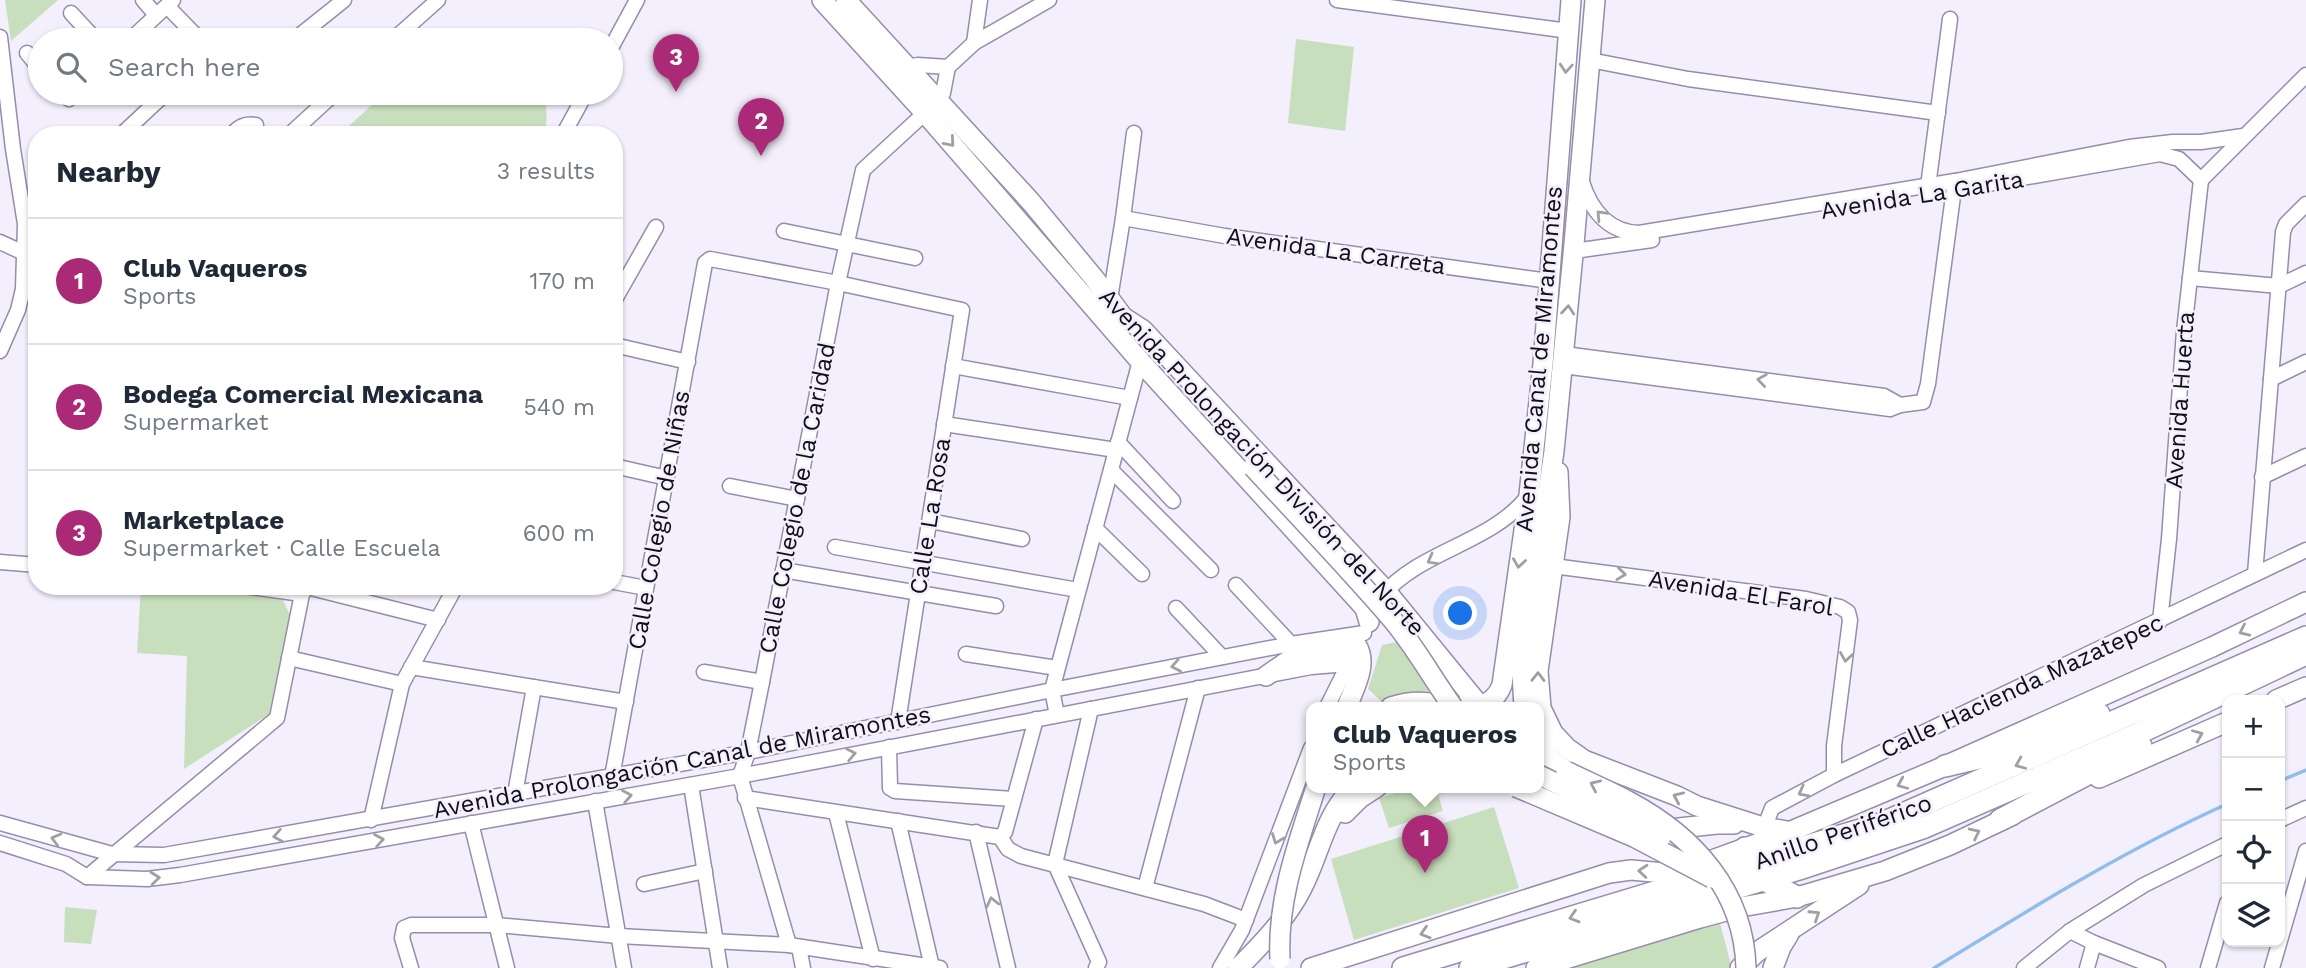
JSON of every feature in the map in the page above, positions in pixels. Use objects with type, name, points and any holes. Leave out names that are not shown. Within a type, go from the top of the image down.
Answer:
[{"type":"highway","name":"Anillo Periférico","points":[[1403,968],[1725,879],[1880,824],[2306,636]]},
{"type":"highway","name":"Anillo Periférico","points":[[1470,968],[1762,880],[1925,827],[2137,734],[2306,654]]},
{"type":"highway","points":[[1945,766],[2004,751],[2123,705],[2259,658]]},
{"type":"highway","points":[[2000,820],[2169,732],[2203,702]]},
{"type":"highway","points":[[1700,867],[1725,879],[1756,839]]},
{"type":"highway","points":[[1741,907],[1762,880],[1797,897]]},
{"type":"main road","name":"Avenida Prolongación División del Norte","points":[[822,0],[899,67],[1016,218],[1140,361],[1365,608],[1359,641]]},
{"type":"main road","name":"Avenida Prolongación División del Norte","points":[[846,0],[880,50]]},
{"type":"main road","name":"Avenida Canal de Miramontes","points":[[1488,702],[1494,699],[1502,685],[1529,495],[1544,353],[1571,0]]},
{"type":"main road","name":"Avenida Canal de Miramontes","points":[[1524,702],[1522,673],[1554,451],[1595,0]]},
{"type":"main road","name":"Avenida Prolongación División del Norte","points":[[931,107],[1034,206],[1123,317],[1143,330],[1372,575],[1477,702]]},
{"type":"main road","points":[[1016,218],[1034,206]]},
{"type":"main road","points":[[1123,317],[1133,337],[1392,619],[1416,649],[1449,702]]},
{"type":"main road","points":[[1541,702],[1538,671],[1561,505],[1554,451]]},
{"type":"main road","points":[[1351,592],[1367,587],[1372,575]]},
{"type":"main road","points":[[1311,968],[1609,873],[1631,870],[1673,872],[1700,867],[1756,839],[1789,832],[1945,766],[2306,602]]},
{"type":"main road","points":[[1258,677],[1295,656],[1359,641],[1362,662],[1349,702]]},
{"type":"main road","points":[[2285,696],[2306,687]]},
{"type":"main road","points":[[1544,717],[1559,740],[1584,760],[1676,796],[1756,839]]},
{"type":"main road","points":[[1536,968],[1741,907],[1797,897],[1885,871],[1950,845],[2000,820],[2222,724]]},
{"type":"main road","points":[[1544,750],[1566,771],[1627,800],[1665,824],[1725,879],[1741,931],[1746,968]]},
{"type":"main road","points":[[1544,777],[1641,824],[1700,867]]},
{"type":"main road","points":[[1544,787],[1640,828],[1665,830],[1728,824],[1756,839]]},
{"type":"main road","points":[[1282,968],[1279,934],[1282,905],[1287,878],[1314,793]]},
{"type":"main road","points":[[1238,968],[1288,912],[1303,888],[1331,818],[1349,793]]},
{"type":"main road","points":[[1315,855],[1351,806],[1369,793]]},
{"type":"main road","points":[[1530,793],[1700,867]]},
{"type":"main road","points":[[1740,968],[1757,952],[1855,887],[1885,871]]},
{"type":"main road","points":[[1773,968],[1793,930]]},
{"type":"street","points":[[143,0],[165,7],[187,28]]},
{"type":"street","points":[[309,28],[344,0]]},
{"type":"street","points":[[622,28],[637,0]]},
{"type":"street","points":[[974,43],[980,0]]},
{"type":"street","points":[[931,107],[943,93],[948,66],[974,43],[1049,0]]},
{"type":"street","points":[[1337,0],[1569,31]]},
{"type":"street","points":[[404,28],[428,3]]},
{"type":"street","points":[[143,28],[165,7]]},
{"type":"street","points":[[71,13],[85,28]]},
{"type":"street","points":[[1927,190],[1950,19]]},
{"type":"street","points":[[0,37],[3,79],[28,240]]},
{"type":"street","points":[[1590,60],[1688,79],[1938,113]]},
{"type":"street","points":[[899,67],[948,66]]},
{"type":"street","points":[[2201,180],[2306,75]]},
{"type":"street","points":[[131,126],[153,105]]},
{"type":"street","points":[[299,126],[322,105]]},
{"type":"street","points":[[568,126],[579,105]]},
{"type":"street","name":"Calle Colegio de la Caridad","points":[[740,776],[748,752],[838,283],[863,170],[931,107]]},
{"type":"street","points":[[240,126],[248,123],[256,125]]},
{"type":"street","points":[[1110,299],[1134,133]]},
{"type":"street","name":"Avenida La Garita","points":[[1955,186],[2129,147],[2243,136]]},
{"type":"street","name":"Avenida La Garita","points":[[1580,177],[1599,216],[1613,227],[1628,233],[2160,154],[2179,159],[2201,180]]},
{"type":"street","name":"Avenida Huerta","points":[[2160,621],[2201,180]]},
{"type":"street","points":[[1563,360],[1890,409],[1900,405],[1919,404],[1926,396],[1955,186]]},
{"type":"street","name":"Avenida La Garita","points":[[1574,251],[1927,190]]},
{"type":"street","points":[[2256,574],[2283,232],[2286,224],[2306,204]]},
{"type":"street","name":"Avenida La Carreta","points":[[1122,218],[1225,236],[1549,281]]},
{"type":"street","points":[[25,224],[28,221]]},
{"type":"street","points":[[623,285],[656,227]]},
{"type":"street","points":[[784,231],[915,258]]},
{"type":"street","points":[[0,242],[28,255]]},
{"type":"street","name":"Calle Colegio de Niñas","points":[[612,777],[705,263],[710,259],[717,259],[838,283]]},
{"type":"street","points":[[0,351],[18,310],[28,268]]},
{"type":"street","points":[[2190,278],[2279,286],[2306,273]]},
{"type":"street","name":"Calle La Rosa","points":[[838,283],[962,310],[898,722]]},
{"type":"street","points":[[623,347],[688,362]]},
{"type":"street","points":[[1057,715],[1052,690],[1140,361]]},
{"type":"street","points":[[2271,379],[2306,362]]},
{"type":"street","points":[[953,366],[1130,398]]},
{"type":"street","points":[[944,424],[1117,446],[1173,501]]},
{"type":"street","points":[[2262,477],[2306,456]]},
{"type":"street","points":[[623,468],[667,478]]},
{"type":"street","points":[[1111,470],[1211,570]]},
{"type":"street","points":[[730,486],[797,499]]},
{"type":"street","points":[[1329,702],[1376,605],[1386,591],[1405,575],[1502,521],[1529,495]]},
{"type":"street","points":[[930,521],[1021,539]]},
{"type":"street","points":[[1095,528],[1142,574]]},
{"type":"street","points":[[835,547],[1078,590]]},
{"type":"street","name":"Calle Hacienda Mazatepec","points":[[1756,839],[1772,808],[1835,775],[2306,550]]},
{"type":"street","points":[[0,562],[28,564]]},
{"type":"street","name":"Avenida El Farol","points":[[1553,566],[1806,599],[1840,607],[1848,612],[1850,620],[1836,736],[1835,775]]},
{"type":"street","points":[[783,570],[996,606]]},
{"type":"street","points":[[623,584],[646,588]]},
{"type":"street","points":[[1237,585],[1292,644]]},
{"type":"street","points":[[87,877],[277,718],[305,595]]},
{"type":"street","points":[[332,595],[438,620]]},
{"type":"street","points":[[371,820],[402,684],[451,595]]},
{"type":"street","points":[[1175,608],[1222,657]]},
{"type":"street","name":"Avenida Prolongación Canal de Miramontes","points":[[0,824],[112,854],[164,855],[748,752],[1247,652],[1292,644],[1359,641]]},
{"type":"street","points":[[1247,652],[1258,677]]},
{"type":"street","points":[[966,654],[1058,668]]},
{"type":"street","points":[[289,659],[402,684]]},
{"type":"street","points":[[411,667],[626,702]]},
{"type":"street","points":[[704,672],[762,682]]},
{"type":"street","name":"Avenida Prolongación Canal de Miramontes","points":[[0,843],[66,864],[87,877],[147,879],[180,875],[740,776],[1258,677]]},
{"type":"street","points":[[516,794],[534,687]]},
{"type":"street","points":[[1145,888],[1198,688]]},
{"type":"street","points":[[1091,709],[1055,864],[1099,962],[1096,968]]},
{"type":"street","points":[[745,797],[1000,836],[1005,832],[1037,719]]},
{"type":"street","points":[[889,747],[888,781],[895,792],[1013,799]]},
{"type":"street","points":[[1220,968],[1236,943],[1246,920],[1306,761]]},
{"type":"street","points":[[740,776],[803,968]]},
{"type":"street","points":[[691,785],[720,968]]},
{"type":"street","points":[[595,801],[624,968]]},
{"type":"street","points":[[2285,818],[2306,808]]},
{"type":"street","points":[[836,813],[873,959]]},
{"type":"street","points":[[898,821],[932,968]]},
{"type":"street","points":[[471,823],[507,968]]},
{"type":"street","points":[[976,832],[1008,968]]},
{"type":"street","points":[[1000,836],[1008,849],[1021,856],[1204,904],[1246,920]]},
{"type":"street","points":[[2024,968],[2070,931],[2144,885],[2222,846]]},
{"type":"street","points":[[2272,968],[2306,851]]},
{"type":"street","points":[[644,884],[705,871]]},
{"type":"street","points":[[2208,968],[2222,920]]},
{"type":"street","points":[[411,968],[402,938],[404,928],[411,925],[496,925],[619,936],[794,946],[852,961],[873,959],[940,968]]},
{"type":"street","points":[[2070,931],[2153,967]]},
{"type":"street","points":[[2087,968],[2094,943]]},
{"type":"green space","points":[[5,0],[58,0],[11,41]]},
{"type":"green space","points":[[1296,39],[1354,47],[1345,131],[1288,123]]},
{"type":"green space","points":[[372,105],[545,105],[546,114],[546,126],[349,126]]},
{"type":"green space","points":[[140,595],[258,595],[282,598],[290,615],[269,714],[184,769],[187,656],[137,653]]},
{"type":"green space","points":[[1412,639],[1466,697],[1382,702],[1368,689],[1382,645]]},
{"type":"green space","points":[[1395,793],[1438,793],[1443,811],[1389,828],[1379,798]]},
{"type":"green space","points":[[1494,807],[1519,888],[1354,940],[1331,859]]},
{"type":"green space","points":[[65,907],[97,910],[91,944],[64,942]]},
{"type":"green space","points":[[1719,919],[1731,965],[1729,968],[1558,968]]},
{"type":"waterway","points":[[2285,779],[2306,770]]},
{"type":"waterway","points":[[1934,968],[2115,861],[2222,806]]},
{"type":"place","name":"Marketplace","points":[[676,92]]},
{"type":"place","name":"Bodega Comercial Mexicana","points":[[761,156]]},
{"type":"place","name":"Club Vaqueros","points":[[1425,873]]}]
